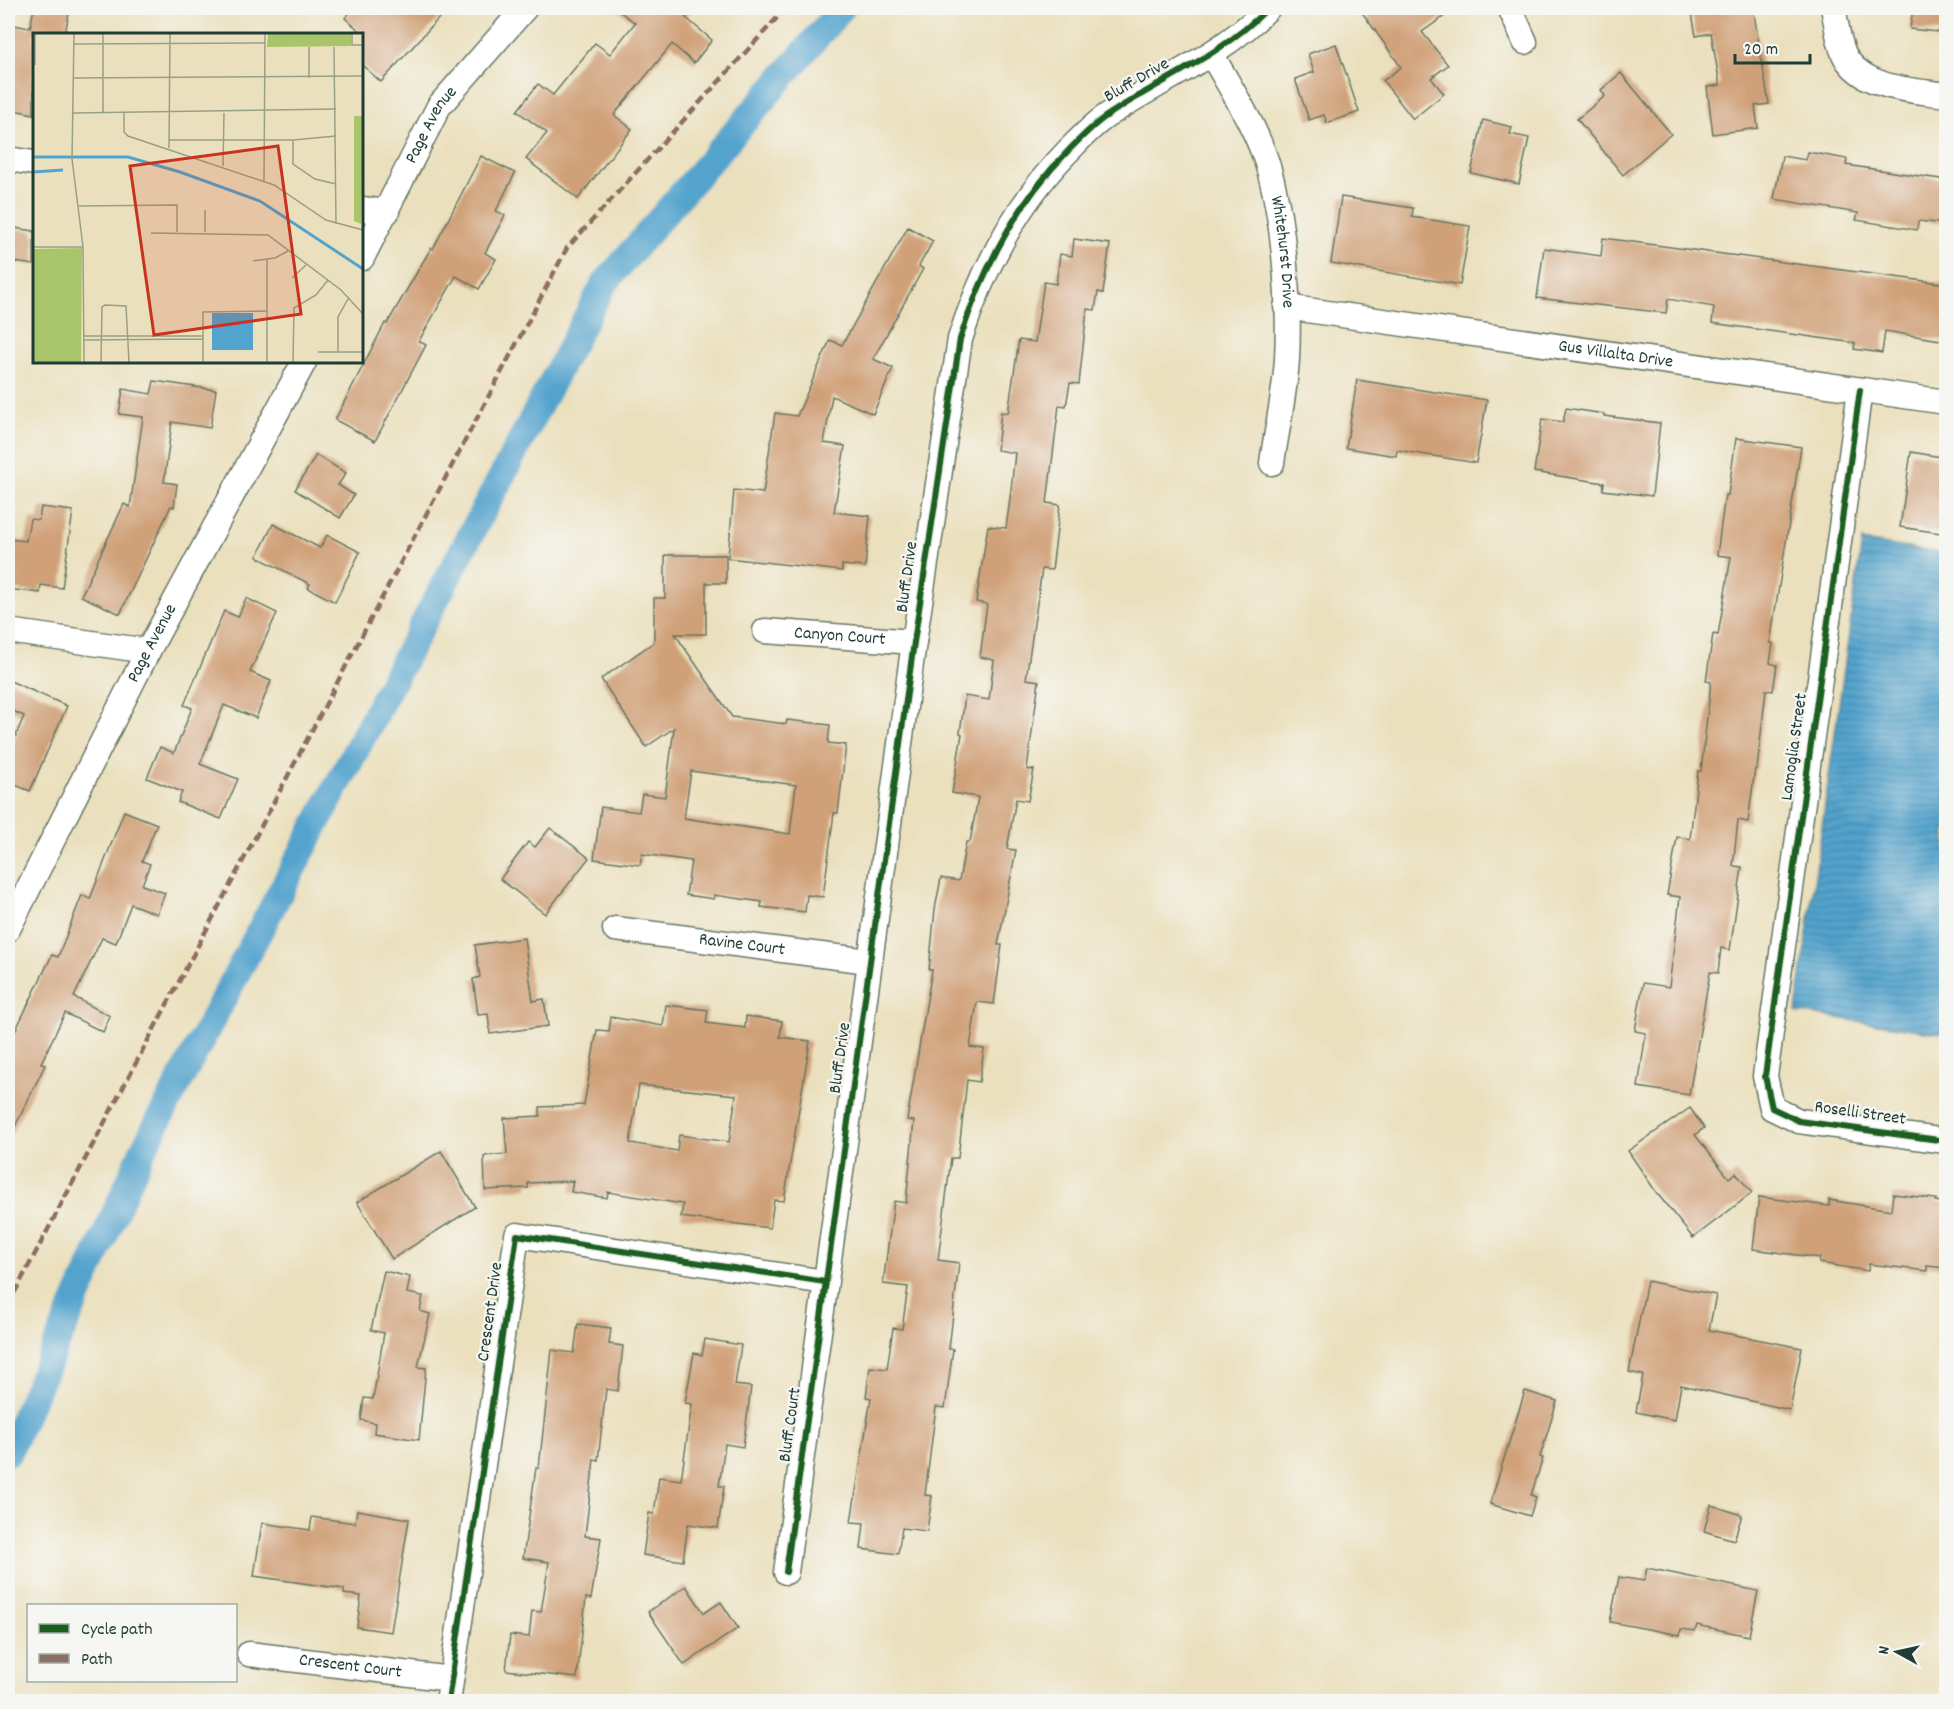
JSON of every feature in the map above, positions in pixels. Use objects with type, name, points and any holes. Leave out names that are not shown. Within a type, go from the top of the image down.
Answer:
[{"type":"street","name":"Page Avenue","points":[[363,256],[440,106],[525,8]]},
{"type":"street","name":"Bluff Drive","points":[[825,1282],[954,369],[975,292],[1015,216],[1047,173],[1083,135],[1105,117],[1212,55],[1268,8]]},
{"type":"street","points":[[1510,8],[1525,42]]},
{"type":"street","points":[[1833,8],[1838,36],[1848,60],[1868,78],[1895,88],[1947,95]]},
{"type":"street","name":"Whitehurst Drive","points":[[1212,55],[1248,117],[1266,160],[1277,206],[1284,256],[1287,359],[1272,463]]},
{"type":"street","points":[[8,159],[33,163]]},
{"type":"street","points":[[363,209],[387,212]]},
{"type":"street","name":"Gus Villalta Drive","points":[[1286,307],[1947,402]]},
{"type":"street","name":"Page Avenue","points":[[8,929],[148,651],[303,363]]},
{"type":"street","name":"Lamoglia Street","points":[[1772,1108],[1765,1076],[1860,390]]},
{"type":"street","points":[[8,631],[148,651]]},
{"type":"street","name":"Canyon Court","points":[[765,631],[914,642]]},
{"type":"street","name":"Ravine Court","points":[[615,928],[869,961]]},
{"type":"street","name":"Roselli Street","points":[[1772,1108],[1799,1121],[1947,1141]]},
{"type":"street","name":"Crescent Drive","points":[[450,1690],[517,1235],[825,1282]]},
{"type":"street","name":"Bluff Court","points":[[786,1572],[825,1282]]},
{"type":"street","name":"Crescent Court","points":[[249,1654],[450,1690]]},
{"type":"water","points":[[1862,541],[1946,554],[1946,1034],[1796,1012]]},
{"type":"building","points":[[34,8],[70,8],[65,33],[33,33],[33,114],[9,109],[11,96],[8,95],[8,24],[30,28]]},
{"type":"building","points":[[354,8],[448,8],[381,82],[363,66],[363,33],[345,18]]},
{"type":"building","points":[[615,8],[693,8],[685,17],[712,40],[694,63],[672,44],[614,115],[632,129],[578,199],[526,159],[547,133],[517,111],[538,84],[553,95],[595,43],[610,54],[635,23]]},
{"type":"building","points":[[1359,8],[1456,8],[1422,32],[1448,65],[1431,78],[1444,94],[1413,119],[1383,81],[1401,67]]},
{"type":"building","points":[[1691,8],[1753,8],[1769,104],[1755,106],[1758,128],[1713,134],[1707,87],[1720,85],[1711,33],[1696,36]]},
{"type":"building","points":[[1913,8],[1947,8],[1947,33],[1910,29]]},
{"type":"building","points":[[1336,44],[1359,112],[1327,123],[1324,115],[1309,120],[1295,79],[1314,72],[1308,54]]},
{"type":"building","points":[[1621,73],[1671,134],[1623,175],[1577,119],[1605,96],[1601,90]]},
{"type":"building","points":[[1483,120],[1512,127],[1510,134],[1529,138],[1519,184],[1471,173]]},
{"type":"building","points":[[1808,152],[1847,159],[1846,165],[1947,180],[1947,224],[1918,221],[1917,230],[1856,220],[1858,213],[1774,199],[1782,156],[1806,160]]},
{"type":"building","points":[[481,156],[515,173],[496,211],[505,215],[485,253],[496,259],[479,289],[456,276],[419,341],[426,345],[375,441],[335,420],[385,323],[387,324],[431,248],[433,249]]},
{"type":"building","points":[[1341,197],[1413,208],[1412,217],[1470,226],[1460,285],[1331,263]]},
{"type":"building","points":[[8,227],[33,231],[33,265],[8,261]]},
{"type":"building","points":[[908,227],[933,241],[919,266],[923,269],[873,359],[893,368],[873,414],[832,396],[824,443],[845,446],[834,512],[870,516],[865,567],[842,565],[842,571],[728,558],[734,490],[763,493],[775,413],[797,416],[830,340],[842,345]]},
{"type":"building","points":[[1603,238],[1947,284],[1947,341],[1885,331],[1882,353],[1854,349],[1855,343],[1712,323],[1714,307],[1668,299],[1666,313],[1537,298],[1544,248],[1601,256]]},
{"type":"building","points":[[1074,239],[1110,244],[1103,293],[1098,292],[1095,310],[1087,309],[1079,384],[1070,383],[1066,406],[1059,405],[1047,503],[1060,505],[1052,570],[1042,569],[1026,679],[1039,681],[1027,769],[1034,770],[1028,801],[1016,799],[1007,849],[1016,850],[998,945],[1002,945],[994,1004],[977,1002],[970,1047],[984,1049],[979,1082],[967,1080],[958,1158],[951,1158],[938,1260],[959,1263],[949,1349],[953,1349],[945,1408],[936,1407],[925,1495],[932,1496],[927,1531],[902,1528],[898,1554],[861,1549],[864,1523],[851,1522],[871,1398],[866,1397],[870,1367],[887,1369],[893,1328],[902,1329],[908,1287],[883,1284],[894,1201],[906,1203],[914,1121],[907,1120],[932,970],[929,970],[935,909],[941,878],[959,881],[966,842],[970,842],[978,797],[952,793],[962,734],[960,733],[965,696],[989,700],[994,660],[980,657],[987,604],[976,602],[988,526],[1006,528],[1010,499],[1015,453],[997,450],[1001,412],[1008,413],[1019,340],[1035,342],[1044,282],[1056,284],[1060,254],[1072,256]]},
{"type":"building","points":[[1357,380],[1487,400],[1476,463],[1397,450],[1396,456],[1346,448]]},
{"type":"building","points":[[154,381],[216,390],[210,428],[172,422],[164,482],[177,484],[174,507],[171,506],[120,614],[81,596],[124,504],[130,507],[143,417],[119,414],[123,389],[151,394]]},
{"type":"building","points":[[1566,408],[1604,414],[1604,416],[1660,423],[1652,496],[1603,490],[1604,483],[1534,472],[1542,419],[1563,422]]},
{"type":"building","points":[[1736,438],[1801,447],[1770,643],[1773,643],[1770,663],[1777,665],[1773,691],[1766,690],[1748,822],[1738,820],[1733,866],[1742,867],[1730,950],[1721,948],[1718,973],[1710,972],[1689,1095],[1638,1087],[1646,1033],[1635,1031],[1643,983],[1669,987],[1680,897],[1667,895],[1677,837],[1690,839],[1698,771],[1701,771],[1711,682],[1706,681],[1713,634],[1718,635],[1731,557],[1717,555]]},
{"type":"building","points":[[1911,452],[1947,458],[1947,534],[1900,527]]},
{"type":"building","points":[[316,455],[346,473],[338,485],[354,495],[340,518],[295,490]]},
{"type":"building","points":[[41,507],[73,511],[62,588],[41,585],[40,593],[8,589],[8,539],[26,541],[30,519],[39,520]]},
{"type":"building","points":[[273,524],[320,548],[327,535],[360,552],[335,602],[308,588],[310,584],[257,557]]},
{"type":"building","points":[[665,555],[726,555],[726,583],[706,583],[706,634],[675,634],[732,717],[786,724],[787,720],[830,725],[828,743],[846,745],[838,813],[834,813],[823,897],[807,895],[805,912],[761,907],[762,902],[714,895],[714,899],[686,895],[691,861],[642,854],[640,865],[594,859],[601,807],[639,812],[642,794],[665,797],[674,728],[646,747],[601,679],[654,642],[654,598],[665,598]],"holes":[[[691,771],[796,785],[790,834],[684,818]]]},
{"type":"building","points":[[246,598],[277,613],[250,672],[271,681],[256,718],[224,705],[200,764],[238,779],[221,819],[178,802],[182,792],[147,778],[160,747],[174,753],[192,708],[184,705],[224,611],[238,617]]},
{"type":"building","points":[[8,680],[67,706],[30,791],[8,782],[8,755],[24,716],[8,709]]},
{"type":"building","points":[[124,811],[157,824],[142,861],[150,864],[142,885],[165,893],[157,914],[131,904],[116,943],[102,938],[74,997],[110,1016],[103,1032],[65,1013],[41,1063],[45,1065],[8,1141],[8,1046],[52,955],[58,957],[82,895],[90,899]]},
{"type":"building","points":[[550,828],[589,858],[545,914],[500,879],[528,842],[535,847]]},
{"type":"building","points":[[524,938],[533,1001],[544,999],[548,1026],[490,1034],[488,1014],[478,1015],[473,979],[480,977],[475,945]]},
{"type":"building","points":[[666,1005],[708,1010],[706,1023],[745,1028],[746,1016],[782,1021],[780,1037],[810,1041],[784,1201],[774,1200],[770,1228],[681,1217],[683,1204],[608,1192],[607,1198],[571,1192],[573,1181],[528,1183],[528,1188],[485,1190],[484,1156],[507,1154],[504,1118],[540,1116],[540,1107],[584,1105],[597,1030],[609,1031],[611,1017],[663,1026]],"holes":[[[639,1085],[736,1095],[729,1142],[679,1135],[677,1151],[630,1143]]]},
{"type":"building","points":[[1690,1108],[1704,1128],[1695,1135],[1729,1178],[1736,1173],[1752,1193],[1693,1238],[1656,1192],[1628,1151]]},
{"type":"building","points":[[441,1151],[475,1207],[392,1259],[357,1202]]},
{"type":"building","points":[[1893,1194],[1936,1199],[1935,1201],[1947,1203],[1947,1268],[1927,1266],[1927,1271],[1869,1264],[1868,1271],[1819,1263],[1820,1258],[1753,1249],[1759,1197],[1829,1206],[1829,1200],[1891,1210]]},
{"type":"building","points":[[384,1271],[410,1277],[407,1293],[423,1296],[420,1311],[430,1314],[418,1367],[426,1368],[419,1440],[374,1433],[375,1423],[361,1420],[364,1398],[373,1399],[384,1333],[371,1330]]},
{"type":"building","points":[[1647,1281],[1716,1295],[1709,1330],[1802,1348],[1790,1410],[1681,1385],[1675,1420],[1636,1412],[1643,1375],[1629,1372]]},
{"type":"building","points":[[578,1324],[611,1328],[609,1344],[623,1346],[618,1391],[606,1389],[598,1460],[594,1459],[585,1536],[601,1538],[591,1599],[586,1598],[577,1678],[506,1670],[510,1635],[529,1637],[532,1611],[541,1612],[549,1562],[523,1558],[536,1468],[539,1468],[552,1350],[574,1353]]},
{"type":"building","points":[[705,1339],[741,1345],[735,1385],[751,1387],[743,1447],[725,1444],[719,1486],[724,1486],[718,1528],[688,1524],[683,1561],[643,1555],[649,1513],[654,1514],[659,1477],[681,1480],[692,1404],[685,1403],[694,1353],[702,1355]]},
{"type":"building","points":[[1525,1391],[1557,1401],[1531,1495],[1536,1497],[1530,1516],[1490,1504]]},
{"type":"building","points":[[1711,1505],[1742,1515],[1734,1540],[1704,1531]]},
{"type":"building","points":[[357,1510],[409,1519],[391,1632],[357,1627],[361,1596],[344,1594],[344,1589],[254,1576],[262,1523],[310,1530],[312,1517],[355,1523]]},
{"type":"building","points":[[1647,1568],[1758,1591],[1749,1636],[1697,1625],[1695,1631],[1681,1629],[1680,1635],[1610,1622],[1619,1577],[1644,1581]]},
{"type":"building","points":[[686,1586],[704,1613],[721,1602],[738,1628],[684,1665],[648,1612]]},
{"type":"waterway","points":[[8,1453],[143,1150],[604,284],[842,8]]},
{"type":"marked path","points":[[8,1305],[567,248],[786,8]]},
{"type":"cycle path","points":[[786,1572],[914,642],[960,339],[979,287],[1003,238],[1049,171],[1105,117],[1210,54],[1250,25],[1268,8]]},
{"type":"cycle path","points":[[1860,390],[1765,1076],[1772,1108],[1799,1121],[1946,1141]]},
{"type":"cycle path","points":[[448,1702],[517,1235],[825,1282]]}]
